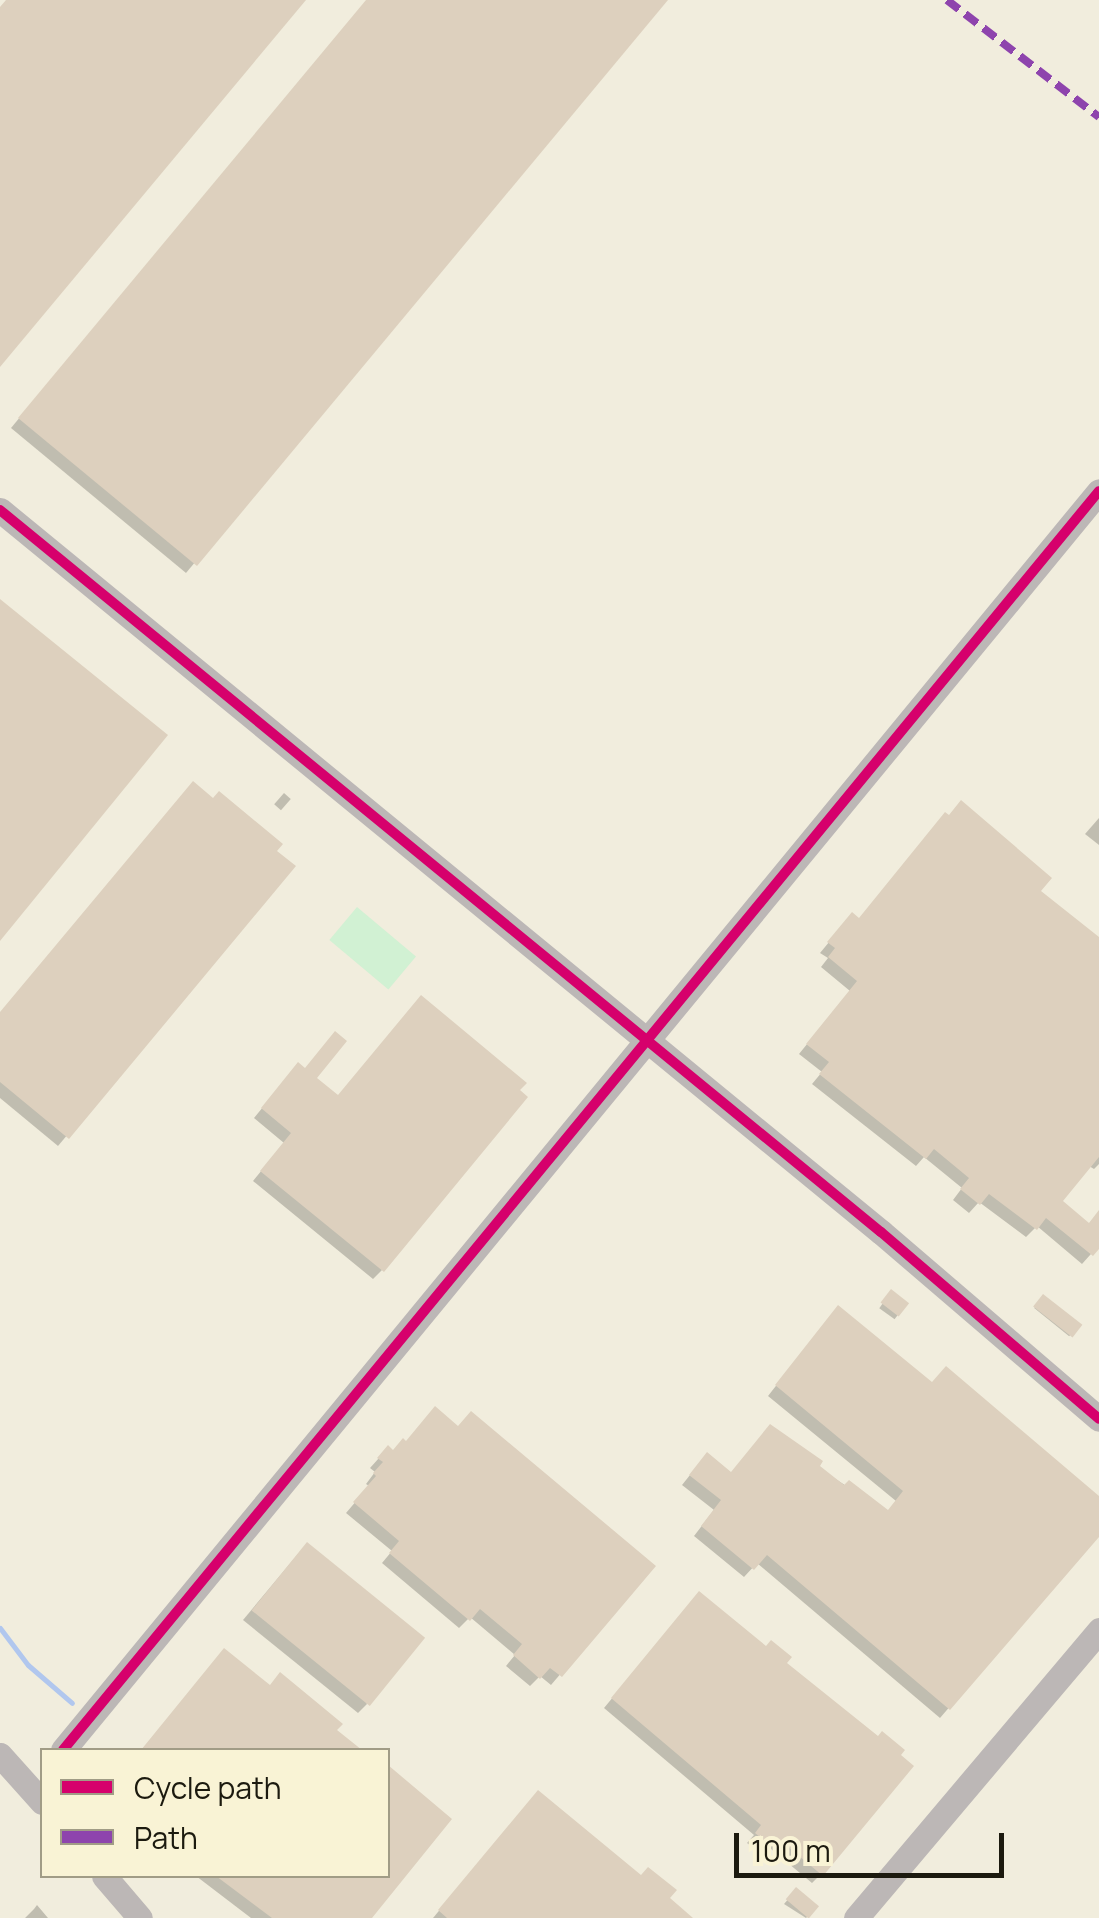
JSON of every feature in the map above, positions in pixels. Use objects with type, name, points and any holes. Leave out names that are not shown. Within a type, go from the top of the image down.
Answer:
[{"type":"street","points":[[66,1748],[1099,492]]},
{"type":"street","points":[[0,510],[647,1040],[1099,1419]]},
{"type":"street","points":[[856,1918],[1099,1630]]},
{"type":"street","points":[[0,1755],[38,1788]]},
{"type":"street","points":[[106,1878],[140,1918]]},
{"type":"green space","points":[[357,907],[416,956],[388,989],[329,940]]},
{"type":"building","points":[[6,0],[306,0],[0,367],[0,7]]},
{"type":"building","points":[[366,0],[668,0],[197,566],[18,418]]},
{"type":"building","points":[[0,599],[168,735],[0,941]]},
{"type":"building","points":[[193,781],[213,798],[219,791],[283,844],[277,851],[296,866],[69,1139],[0,1082],[0,1012]]},
{"type":"building","points":[[961,800],[1052,878],[1041,891],[1099,937],[1099,1157],[1063,1201],[1089,1223],[1099,1210],[1099,1249],[1093,1256],[1046,1218],[1037,1230],[989,1194],[980,1205],[960,1189],[969,1178],[934,1149],[926,1159],[819,1074],[829,1062],[806,1044],[857,981],[828,957],[835,948],[827,942],[852,912],[859,918],[945,812],[949,815]]},
{"type":"building","points":[[421,995],[527,1083],[520,1090],[528,1097],[384,1272],[260,1171],[291,1133],[261,1108],[298,1062],[305,1068],[335,1031],[347,1041],[317,1078],[338,1095]]},
{"type":"building","points":[[891,1289],[909,1303],[899,1317],[881,1302]]},
{"type":"building","points":[[1043,1294],[1082,1325],[1073,1337],[1033,1307]]},
{"type":"building","points":[[838,1305],[932,1382],[946,1366],[1099,1496],[1099,1537],[950,1710],[767,1555],[754,1570],[701,1526],[721,1500],[689,1475],[707,1452],[731,1472],[770,1424],[823,1461],[820,1466],[844,1485],[849,1480],[888,1510],[903,1491],[775,1385]]},
{"type":"building","points":[[435,1406],[458,1426],[471,1411],[656,1566],[562,1677],[550,1668],[540,1679],[513,1655],[522,1644],[480,1609],[470,1621],[389,1553],[399,1541],[353,1502],[376,1476],[373,1473],[383,1462],[377,1458],[388,1445],[393,1450],[403,1438],[406,1441]]},
{"type":"building","points":[[307,1542],[425,1638],[370,1706],[252,1610]]},
{"type":"building","points":[[699,1591],[766,1646],[771,1640],[792,1657],[787,1663],[878,1736],[882,1731],[905,1750],[901,1755],[914,1766],[823,1876],[775,1836],[768,1844],[755,1833],[761,1825],[611,1698]]},
{"type":"building","points":[[224,1648],[270,1685],[280,1672],[343,1724],[337,1730],[360,1748],[143,1748]]},
{"type":"building","points":[[390,1767],[452,1819],[372,1918],[272,1918],[219,1878],[390,1878]]},
{"type":"building","points":[[538,1790],[641,1875],[648,1867],[677,1890],[670,1898],[693,1918],[447,1918],[438,1910]]},
{"type":"building","points":[[796,1887],[819,1906],[808,1918],[786,1899]]},
{"type":"waterway","points":[[0,1628],[28,1665],[72,1703]]},
{"type":"marked path","points":[[947,0],[1099,117]]},
{"type":"cycle path","points":[[65,1748],[1099,491]]},
{"type":"cycle path","points":[[0,510],[881,1232],[1099,1419]]}]
